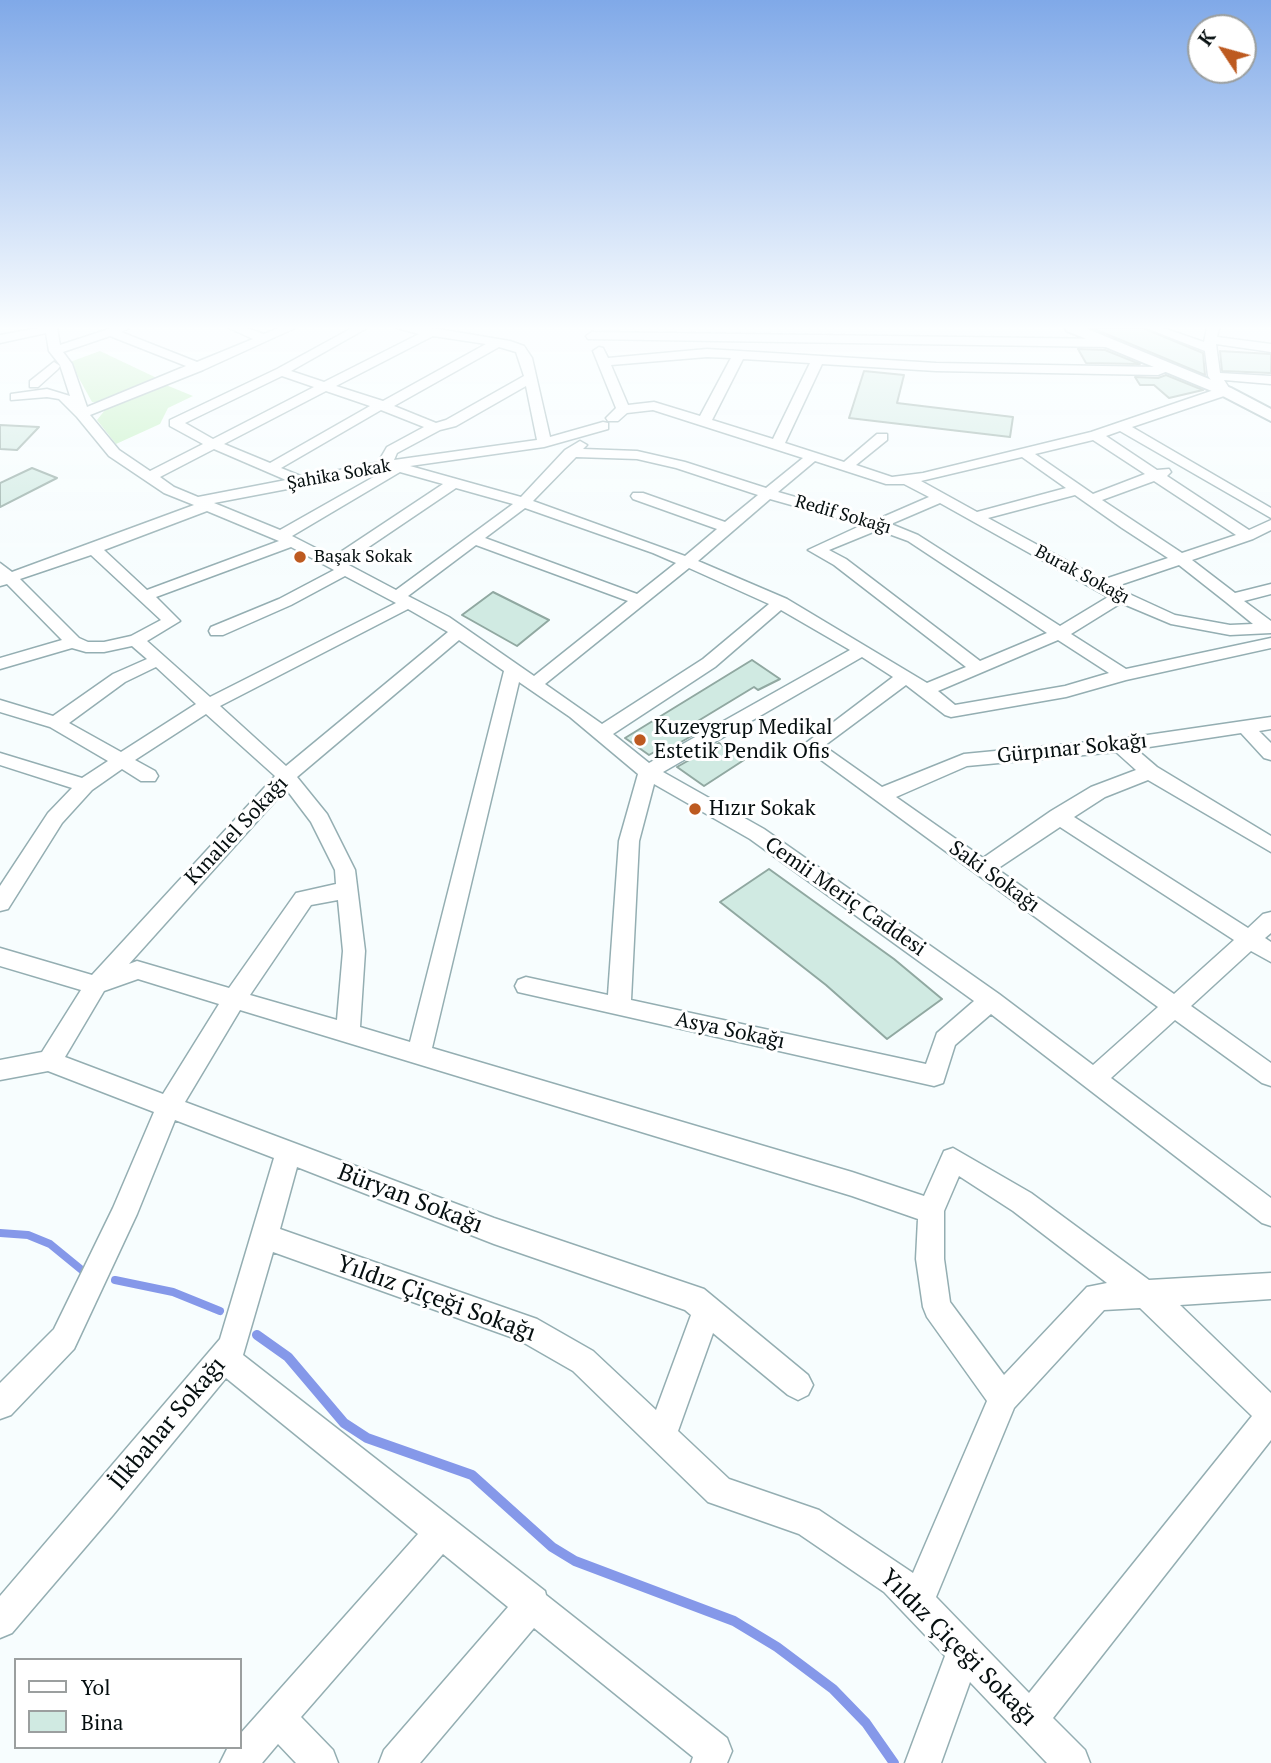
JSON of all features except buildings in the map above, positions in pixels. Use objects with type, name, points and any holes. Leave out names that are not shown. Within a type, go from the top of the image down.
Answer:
[{"type":"street","name":"Cemii Meriç Caddesi","points":[[82,410],[114,453],[169,490],[286,539],[458,632],[513,669],[576,713],[648,772],[757,834],[991,1001],[1271,1214]]},
{"type":"street","points":[[201,410],[175,423],[215,445],[303,482]]},
{"type":"street","points":[[151,476],[282,410]]},
{"type":"street","points":[[271,468],[373,410]]},
{"type":"street","points":[[395,410],[435,427]]},
{"type":"street","points":[[473,410],[392,450],[387,459],[394,466],[455,482],[658,550],[781,602],[926,690],[951,711],[1066,691],[1270,633]]},
{"type":"street","points":[[537,410],[544,443]]},
{"type":"street","points":[[0,903],[55,818],[85,785],[206,706],[402,600],[522,504],[570,453],[622,410]]},
{"type":"street","points":[[667,410],[891,481],[1095,435],[1169,410]]},
{"type":"street","points":[[704,422],[710,410]]},
{"type":"street","points":[[777,445],[794,410]]},
{"type":"street","name":"Şahika Sokak","points":[[4,576],[94,549],[204,503],[303,482],[544,443],[603,426]]},
{"type":"street","points":[[1122,427],[1271,514]]},
{"type":"street","points":[[1095,435],[1248,536]]},
{"type":"street","points":[[846,467],[882,437]]},
{"type":"street","points":[[1024,452],[1090,500],[1181,559],[1270,633]]},
{"type":"street","name":"Redif Sokağı","points":[[570,453],[637,455],[680,465],[768,494],[896,530],[914,538],[1123,675]]},
{"type":"street","points":[[534,684],[686,563],[813,456]]},
{"type":"street","points":[[1090,500],[1186,464]]},
{"type":"street","points":[[145,596],[286,539],[394,466]]},
{"type":"street","name":"Burak Sokağı","points":[[906,479],[1120,597],[1171,619],[1230,630],[1270,633]]},
{"type":"street","points":[[217,631],[285,602],[339,567],[455,482]]},
{"type":"street","points":[[975,517],[1076,490]]},
{"type":"street","points":[[638,496],[727,528]]},
{"type":"street","points":[[940,498],[816,550],[840,562],[978,668]]},
{"type":"street","points":[[1101,586],[1248,536],[1271,524]]},
{"type":"street","points":[[476,540],[639,600]]},
{"type":"street","points":[[4,576],[73,642],[86,647],[104,647],[136,640],[172,621],[94,549]]},
{"type":"street","points":[[1231,599],[1271,589]]},
{"type":"street","points":[[926,690],[1061,633],[1120,597]]},
{"type":"street","points":[[600,734],[709,663],[781,602]]},
{"type":"street","name":"Kınalıel Sokağı","points":[[49,1061],[96,985],[286,776],[458,632]]},
{"type":"street","points":[[136,640],[156,661],[286,776],[320,819],[345,870],[354,951],[348,1035]]},
{"type":"street","points":[[0,664],[73,642]]},
{"type":"street","points":[[619,1007],[629,841],[648,772],[862,650]]},
{"type":"street","points":[[56,723],[118,678],[156,661]]},
{"type":"street","points":[[418,1056],[513,669]]},
{"type":"street","name":"Saki Sokağı","points":[[904,678],[811,746],[1271,1076]]},
{"type":"street","points":[[0,706],[56,723],[148,776]]},
{"type":"street","name":"Gürpınar Sokağı","points":[[880,796],[964,760],[1120,746],[1271,723]]},
{"type":"street","points":[[1244,726],[1271,754]]},
{"type":"street","points":[[1120,746],[1150,772],[1271,845]]},
{"type":"street","points":[[1,758],[85,785]]},
{"type":"street","points":[[982,869],[1058,816],[1098,792],[1150,772]]},
{"type":"street","points":[[1058,816],[1271,953]]},
{"type":"street","points":[[0,1404],[64,1339],[124,1214],[168,1108],[234,1000],[304,899],[347,890]]},
{"type":"street","points":[[1094,1079],[1271,920]]},
{"type":"street","points":[[0,957],[96,985],[137,970],[852,1184],[931,1211]]},
{"type":"street","name":"Asya Sokağı","points":[[526,986],[934,1076],[945,1040],[991,1001]]},
{"type":"street","points":[[0,1070],[49,1061]]},
{"type":"street","name":"Büryan Sokağı","points":[[49,1061],[494,1231],[694,1299],[798,1385]]},
{"type":"street","name":"İlkbahar Sokağı","points":[[0,1621],[102,1504],[232,1347],[288,1153]]},
{"type":"street","points":[[1003,1398],[937,1307],[930,1259],[931,1211],[953,1159],[1022,1202],[1162,1307],[1271,1415],[1030,1720]]},
{"type":"street","name":"Yıldız Çiçeği Sokağı","points":[[264,1236],[527,1329],[583,1361],[719,1490],[808,1521],[896,1580],[1072,1763]]},
{"type":"street","points":[[917,1602],[1003,1398],[1097,1297],[1271,1286]]},
{"type":"street","points":[[661,1436],[707,1310]]},
{"type":"street","points":[[223,1357],[533,1603],[712,1757]]},
{"type":"street","points":[[238,1763],[441,1532]]},
{"type":"street","points":[[397,1763],[533,1603]]},
{"type":"street","points":[[923,1763],[964,1651]]},
{"type":"street","points":[[278,1718],[320,1763]]},
{"type":"green space","points":[[105,410],[167,410],[160,424],[116,444],[97,420]]},
{"type":"waterway","points":[[0,1233],[28,1235],[50,1244],[83,1271]]},
{"type":"waterway","points":[[115,1280],[173,1292],[220,1311]]},
{"type":"waterway","points":[[257,1335],[288,1357],[344,1423],[367,1438],[472,1475],[552,1547],[575,1561],[734,1621],[777,1647],[833,1689],[866,1723],[894,1763]]},
{"type":"place","name":"Başak Sokak","points":[[300,557]]},
{"type":"place","name":"Kuzeygrup Medikal Estetik Pendik Ofis","points":[[640,740]]},
{"type":"place","name":"Hızır Sokak","points":[[695,809]]}]
